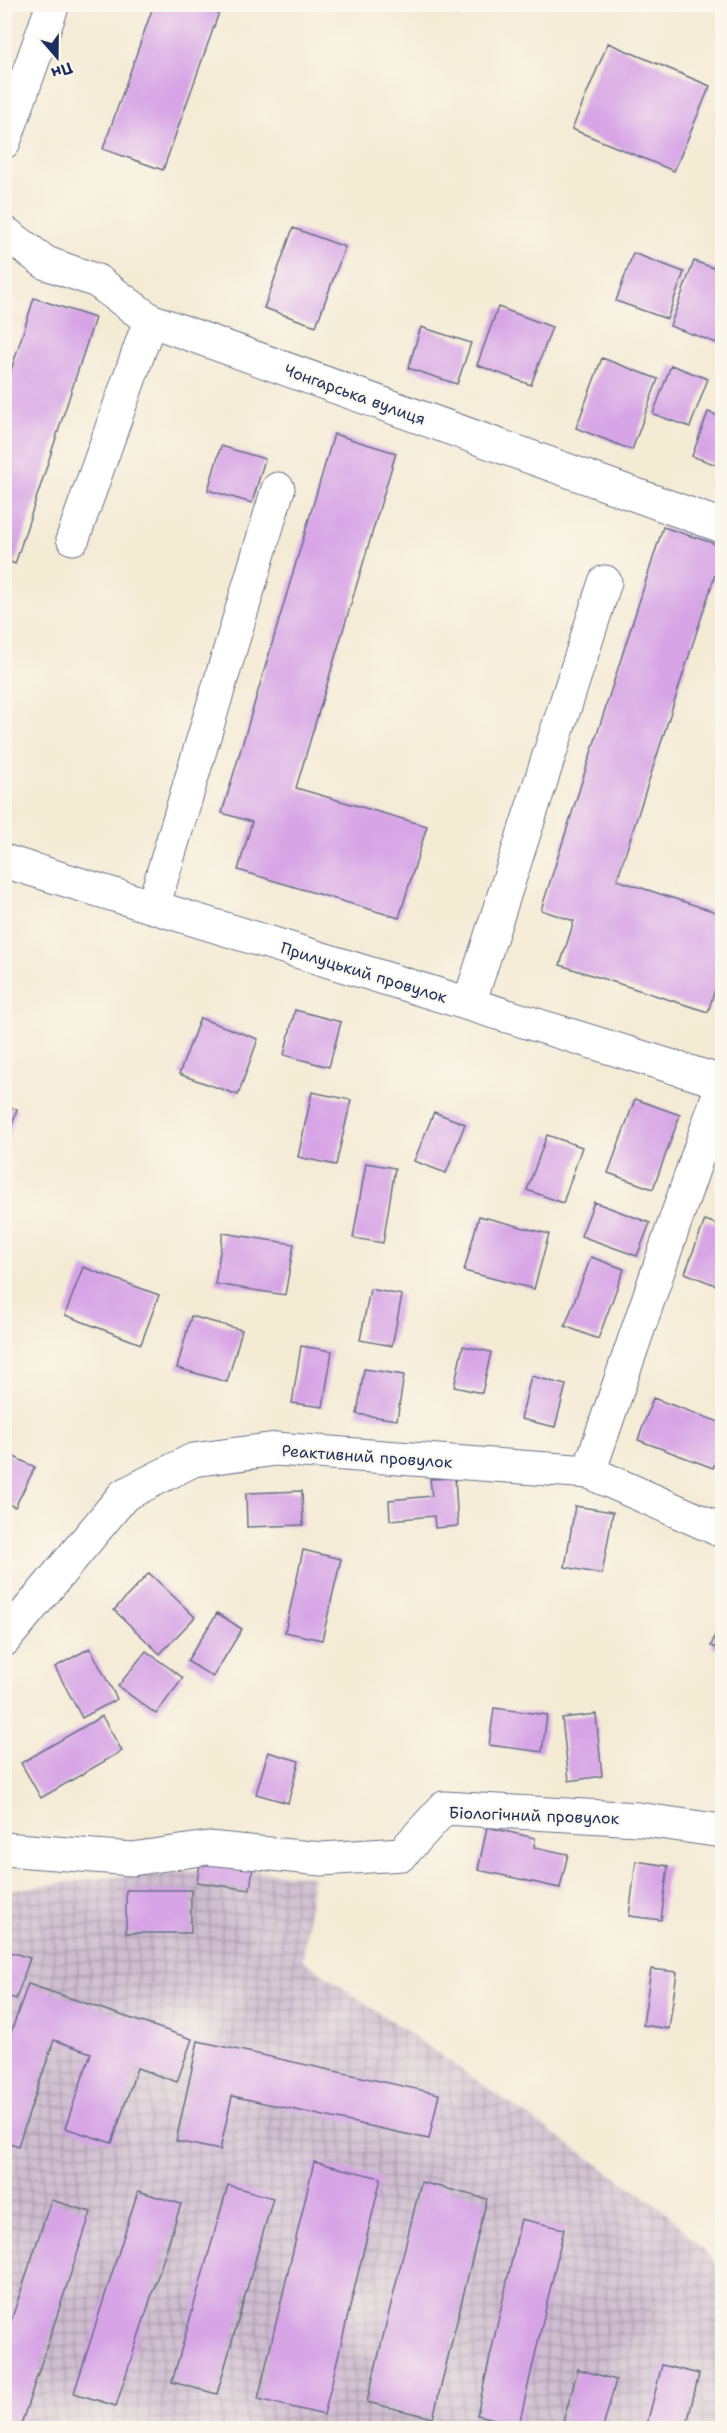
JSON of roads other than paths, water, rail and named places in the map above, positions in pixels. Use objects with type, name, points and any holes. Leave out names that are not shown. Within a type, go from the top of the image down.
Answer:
[{"type":"street","points":[[4,142],[17,70],[53,4]]},
{"type":"street","name":"Чонгарська вулиця","points":[[4,232],[46,263],[97,281],[150,320],[723,526]]},
{"type":"street","points":[[73,538],[150,320]]},
{"type":"street","points":[[153,907],[278,489]]},
{"type":"street","points":[[469,1004],[605,582]]},
{"type":"street","name":"Прилуцький провулок","points":[[4,861],[723,1084]]},
{"type":"street","points":[[589,1472],[723,1084]]},
{"type":"street","name":"Реактивний провулок","points":[[4,1640],[124,1495],[193,1460],[276,1449],[589,1472],[723,1532]]},
{"type":"street","name":"Біологічний провулок","points":[[4,1849],[132,1858],[208,1848],[322,1859],[402,1854],[444,1808],[638,1819],[723,1831]]}]
